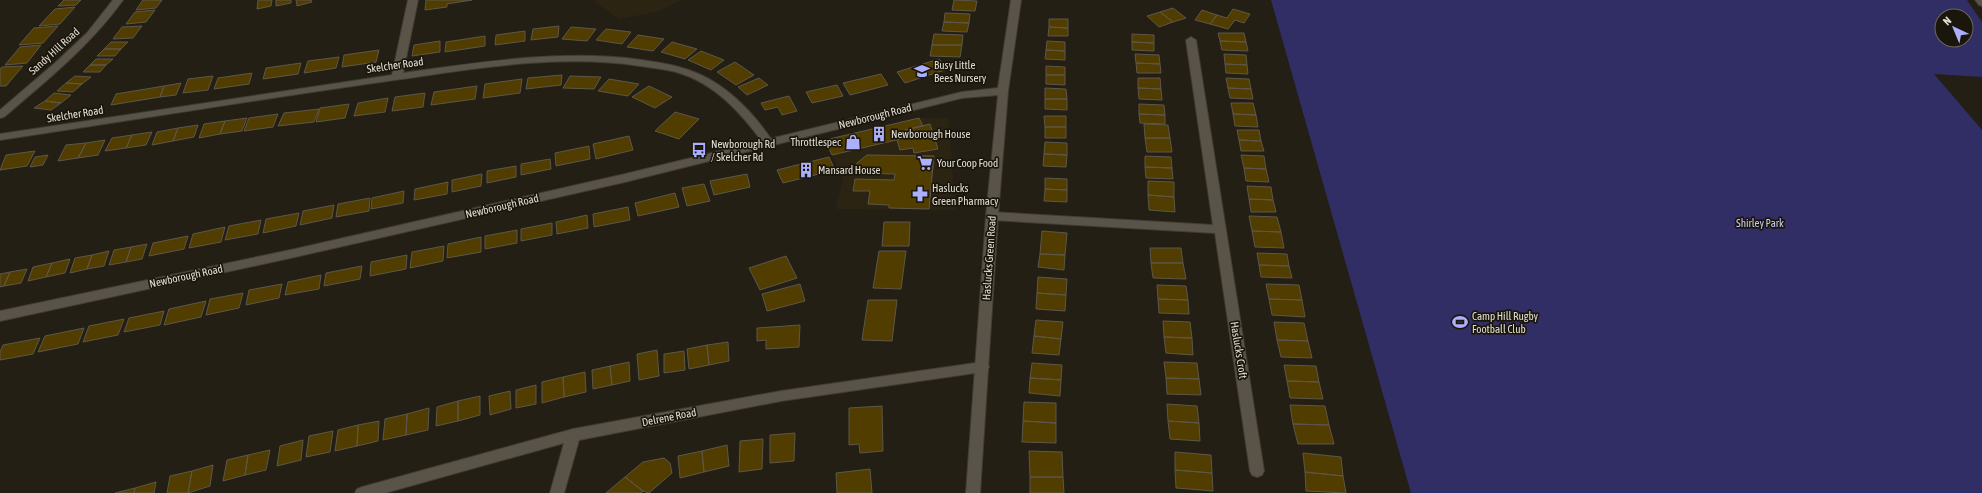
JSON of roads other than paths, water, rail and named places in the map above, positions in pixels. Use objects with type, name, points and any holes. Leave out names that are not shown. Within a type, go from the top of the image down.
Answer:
[{"type":"street","name":"Sandy Hill Road","points":[[0,115],[59,65],[90,35],[118,0]]},
{"type":"street","points":[[397,77],[413,0]]},
{"type":"street","name":"Haslucks Green Road","points":[[973,493],[992,216],[1003,91],[1016,0]]},
{"type":"street","name":"Haslucks Croft","points":[[1191,40],[1257,471]]},
{"type":"street","name":"Skelcher Road","points":[[0,137],[397,77],[553,57],[618,59],[655,65],[688,73],[703,79],[727,94],[747,114],[768,142]]},
{"type":"street","name":"Newborough Road","points":[[0,316],[296,253],[624,178],[962,95],[1003,91]]},
{"type":"street","points":[[992,216],[1220,229]]},
{"type":"street","name":"Delrene Road","points":[[362,493],[573,435],[781,396],[982,367]]},
{"type":"street","points":[[557,493],[573,435]]},
{"type":"place","name":"Busy Little Bees Nursery","points":[[922,71]]},
{"type":"place","name":"Newborough House","points":[[879,134]]},
{"type":"place","name":"Throttlespec","points":[[853,142]]},
{"type":"place","name":"Newborough Rd / Skelcher Rd","points":[[699,150]]},
{"type":"place","name":"Your Coop Food","points":[[925,163]]},
{"type":"place","name":"Mansard House","points":[[806,170]]},
{"type":"place","name":"Haslucks Green Pharmacy","points":[[920,194]]},
{"type":"place","name":"Camp Hill Rugby Football Club","points":[[1460,322]]},
{"type":"park label","name":"Shirley Park","points":[[1760,223]]}]
